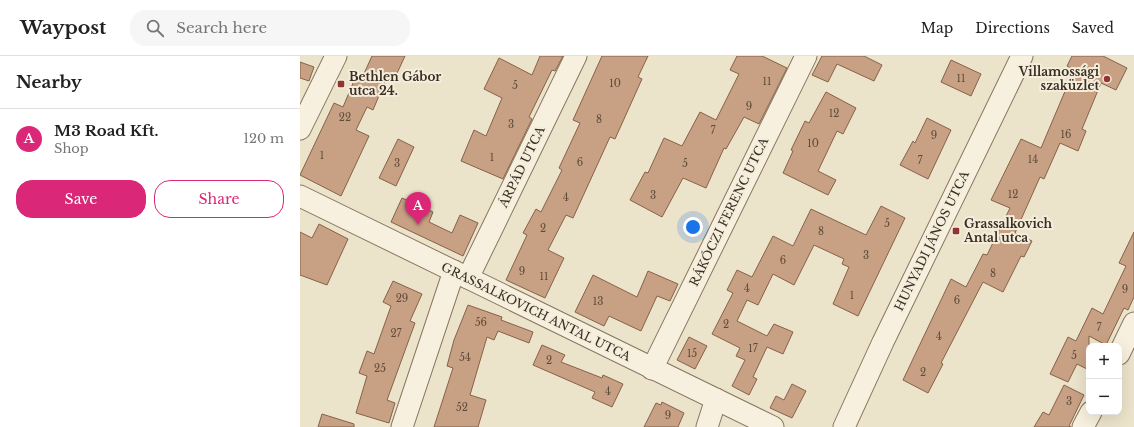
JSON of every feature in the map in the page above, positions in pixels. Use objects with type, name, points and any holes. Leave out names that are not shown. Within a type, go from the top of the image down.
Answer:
[{"type":"street","points":[[300,129],[336,56]]},
{"type":"street","name":"ÁRPÁD UTCA","points":[[402,427],[461,275],[576,56]]},
{"type":"street","name":"RÁKÓCZI FERENC UTCA","points":[[652,369],[806,56]]},
{"type":"street","name":"HUNYADI JÁNOS UTCA","points":[[844,427],[883,342],[1022,56]]},
{"type":"street","name":"GRASSALKOVICH ANTAL UTCA","points":[[300,196],[773,427]]},
{"type":"street","points":[[1122,348],[1134,323]]},
{"type":"street","points":[[707,427],[716,400]]},
{"type":"street","points":[[1084,427],[1090,415]]},
{"type":"building","points":[[372,56],[405,56],[393,82],[386,79],[373,110],[367,107],[356,130],[369,136],[341,196],[300,175],[334,103],[343,107],[356,76],[362,78]]},
{"type":"building","points":[[540,56],[563,56],[555,71],[552,70],[529,117],[532,119],[503,179],[461,161],[474,130],[486,136],[502,98],[484,89],[499,58],[532,75]]},
{"type":"building","points":[[602,56],[648,56],[638,77],[642,79],[615,139],[610,137],[573,218],[566,215],[548,250],[564,258],[545,298],[506,280],[527,235],[523,233],[536,209],[541,212],[562,170],[559,168],[580,123],[573,120]]},
{"type":"building","points":[[737,56],[762,56],[787,68],[759,124],[744,117],[726,149],[724,148],[706,188],[683,178],[662,217],[630,200],[645,172],[648,173],[664,138],[682,146],[700,112],[716,120],[739,74],[730,70]]},
{"type":"building","points":[[822,56],[864,56],[882,65],[874,81],[837,64],[828,82],[812,75]]},
{"type":"building","points":[[1072,56],[1103,56],[1127,68],[1116,90],[1101,83],[1082,129],[1086,131],[1078,151],[1060,143],[1044,179],[1040,177],[1015,233],[1032,241],[1024,257],[1021,256],[1003,292],[983,282],[941,363],[943,364],[928,393],[903,380],[951,279],[966,287],[983,254],[987,255],[1010,208],[991,200],[1021,139],[1041,148],[1074,70],[1067,66]]},
{"type":"building","points":[[951,60],[981,74],[971,96],[941,82]]},
{"type":"building","points":[[300,62],[314,67],[309,81],[300,78]]},
{"type":"building","points":[[826,92],[856,108],[843,134],[837,131],[818,171],[836,180],[828,195],[783,173],[793,151],[791,150],[805,121],[809,123]]},
{"type":"building","points":[[927,118],[951,130],[928,179],[900,165],[913,141],[915,143]]},
{"type":"building","points":[[398,139],[414,147],[396,186],[379,178]]},
{"type":"building","points":[[402,198],[433,212],[429,222],[452,233],[460,215],[478,223],[463,256],[391,222]]},
{"type":"building","points":[[881,206],[905,218],[858,316],[833,304],[849,267],[842,264],[844,259],[814,245],[794,285],[773,274],[758,305],[747,300],[737,321],[767,336],[774,324],[793,332],[783,354],[767,347],[753,377],[757,379],[749,395],[732,386],[745,360],[736,356],[740,348],[712,334],[733,293],[727,290],[737,270],[752,277],[773,236],[793,246],[811,209],[866,235]]},
{"type":"building","points":[[319,224],[348,239],[327,285],[300,275],[300,232],[312,238]]},
{"type":"building","points":[[1134,232],[1134,297],[1128,310],[1124,308],[1107,343],[1102,343],[1089,336],[1089,343],[1086,343],[1086,368],[1077,364],[1068,382],[1050,374],[1068,337],[1076,341],[1092,308],[1103,314],[1126,266],[1119,263]]},
{"type":"building","points":[[648,271],[678,284],[670,301],[657,296],[641,331],[609,316],[604,326],[575,312],[593,275],[637,297]]},
{"type":"building","points":[[393,281],[422,294],[410,321],[415,323],[387,400],[395,403],[389,423],[356,413],[367,376],[359,373],[367,351],[374,354],[391,306],[383,302]]},
{"type":"building","points":[[468,305],[502,317],[501,320],[533,332],[529,343],[498,331],[494,340],[487,337],[470,395],[486,400],[478,427],[434,427],[453,368],[447,366],[454,340]]},
{"type":"building","points":[[689,337],[707,346],[695,369],[677,360]]},
{"type":"building","points":[[542,345],[565,355],[561,362],[602,378],[603,375],[623,384],[612,407],[592,398],[595,392],[533,365]]},
{"type":"building","points":[[792,384],[806,391],[792,418],[770,408],[776,396],[784,400]]},
{"type":"building","points":[[1064,385],[1084,395],[1069,426],[1071,427],[1034,427],[1043,412],[1049,415]]},
{"type":"building","points":[[662,402],[684,413],[678,427],[644,427],[656,403],[661,405]]},
{"type":"building","points":[[322,414],[354,424],[354,427],[318,427]]},
{"type":"place","name":"Villamossági szaküzlet","points":[[1107,79]]},
{"type":"place","name":"Bethlen Gábor utca 24.","points":[[341,84]]},
{"type":"place","name":"M3 Road Kft.","points":[[418,225]]},
{"type":"place","name":"Grassalkovich Antal utca","points":[[956,231]]}]
